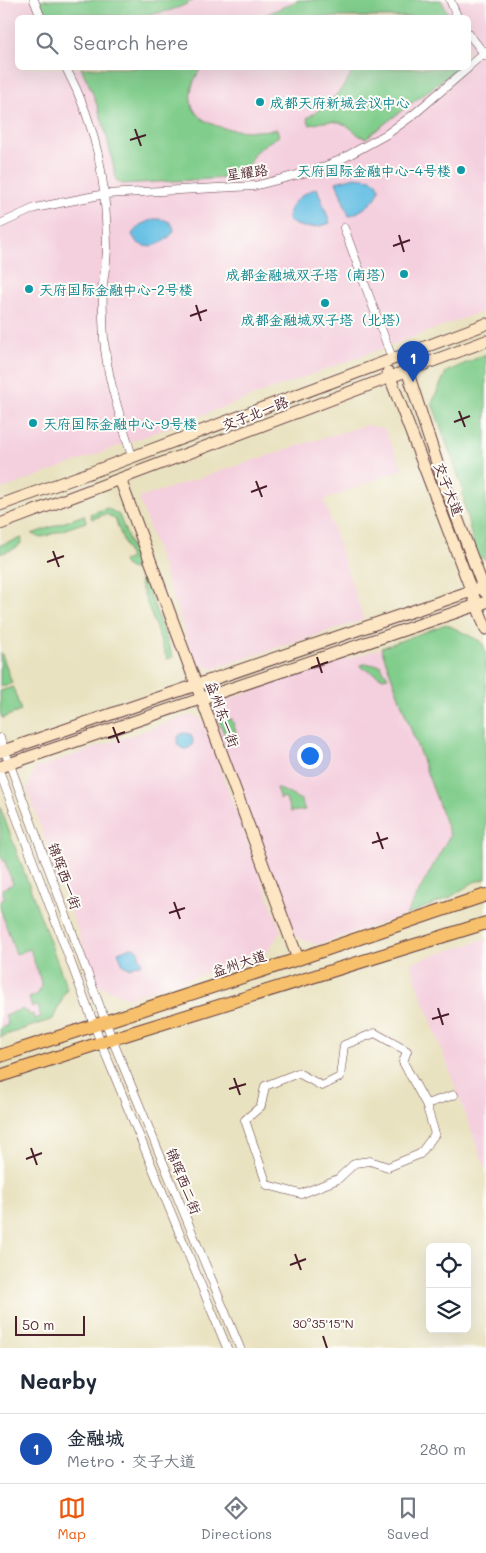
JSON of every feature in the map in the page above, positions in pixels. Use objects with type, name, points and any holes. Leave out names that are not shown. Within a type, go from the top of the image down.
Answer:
[{"type":"main road","name":"益州大道","points":[[0,1056],[298,959],[486,895]]},
{"type":"main road","points":[[0,1076],[106,1041],[486,923]]},
{"type":"street","points":[[34,0],[40,15]]},
{"type":"street","points":[[450,0],[457,15]]},
{"type":"street","points":[[471,37],[485,53]]},
{"type":"street","name":"星耀路","points":[[471,65],[485,53]]},
{"type":"street","points":[[67,70],[91,124],[100,161],[105,194],[107,250],[103,287],[104,339],[111,384],[132,457]]},
{"type":"street","name":"星耀路","points":[[0,224],[35,208],[105,194],[254,186],[316,170],[338,161],[387,134],[413,116],[465,70]]},
{"type":"street","points":[[344,228],[393,358]]},
{"type":"street","name":"交子北一路","points":[[0,505],[486,324]]},
{"type":"street","name":"交子北一路","points":[[0,524],[486,341]]},
{"type":"street","name":"交子大道","points":[[393,358],[407,370],[441,475],[482,589],[482,604],[486,628]]},
{"type":"street","name":"交子大道","points":[[393,358],[390,378],[482,589]]},
{"type":"street","name":"益州东一街","points":[[120,479],[298,959]]},
{"type":"street","points":[[2,752],[197,684],[482,589]]},
{"type":"street","points":[[5,766],[482,604]]},
{"type":"street","name":"锦晖西一街","points":[[0,738],[5,766],[100,1024]]},
{"type":"street","name":"锦晖西一街","points":[[0,773],[100,1024]]},
{"type":"street","name":"锦晖西二街","points":[[100,1024],[227,1348]]},
{"type":"street","name":"锦晖西二街","points":[[100,1024],[240,1348]]},
{"type":"street","points":[[375,1033],[407,1051],[403,1062],[426,1104],[435,1134],[420,1154],[388,1168],[370,1161],[355,1163],[338,1179],[301,1194],[267,1185],[245,1120],[261,1106],[265,1086],[298,1073],[322,1086],[340,1077],[344,1045],[375,1033]]},
{"type":"street","points":[[426,1104],[454,1095]]},
{"type":"shaded area","points":[[486,0],[486,310],[0,490],[0,1]]},
{"type":"shaded area","points":[[367,425],[384,429],[403,469],[324,500],[364,620],[212,669],[195,662],[139,498]]},
{"type":"shaded area","points":[[381,648],[450,836],[406,915],[317,945],[294,936],[212,715],[219,702]]},
{"type":"shaded area","points":[[189,715],[201,718],[281,931],[266,954],[128,998],[97,985],[27,789],[34,769]]},
{"type":"shaded area","points":[[0,807],[67,988],[53,1019],[0,1037]]},
{"type":"shaded area","points":[[486,939],[486,1170],[410,963]]},
{"type":"green space","points":[[40,0],[194,0],[160,13],[142,15],[49,14],[42,7]]},
{"type":"green space","points":[[299,0],[441,0],[449,15],[265,15]]},
{"type":"green space","points":[[82,70],[200,70],[192,88],[191,103],[198,115],[209,123],[225,128],[242,131],[277,129],[279,136],[257,151],[251,160],[248,174],[245,177],[122,184],[116,180],[103,122]]},
{"type":"green space","points":[[353,70],[455,70],[366,138],[348,126],[337,122],[310,125],[307,118],[335,96]]},
{"type":"green space","points":[[486,354],[486,560],[476,555],[462,486],[432,403],[446,372]]},
{"type":"green space","points":[[107,508],[119,515],[139,567],[132,570],[125,566],[123,561],[130,558],[115,519],[106,514],[92,519],[90,514]]},
{"type":"green space","points":[[84,515],[86,522],[40,538],[32,534]]},
{"type":"green space","points":[[22,538],[20,545],[0,554],[0,545]]},
{"type":"green space","points":[[144,578],[173,657],[167,659],[139,581]]},
{"type":"green space","points":[[446,624],[482,642],[486,653],[486,879],[474,882],[449,898],[406,915],[450,835],[381,648]]},
{"type":"green space","points":[[0,654],[2,654],[12,683],[0,687]]},
{"type":"green space","points":[[360,665],[380,665],[388,677],[383,678],[361,667]]},
{"type":"green space","points":[[13,687],[21,711],[2,718],[0,713],[0,691]]},
{"type":"green space","points":[[218,719],[232,719],[237,735],[228,738],[225,736]]},
{"type":"green space","points":[[276,788],[301,800],[305,810],[291,812],[285,797],[280,799]]},
{"type":"green space","points":[[0,807],[67,988],[53,1019],[0,1037],[0,1028],[8,1025],[5,1015],[23,1009],[24,1012],[28,1011],[29,1015],[33,1014],[34,1019],[41,1017],[38,1006],[32,1007],[29,998],[38,994],[41,982],[30,949],[16,954],[0,908],[0,901],[5,899],[2,889],[13,884],[5,862],[0,856]]},
{"type":"water","points":[[355,177],[372,180],[377,183],[379,188],[375,198],[370,203],[349,216],[336,182]]},
{"type":"water","points":[[317,188],[330,223],[304,227],[289,221],[288,215],[292,205],[302,196]]},
{"type":"water","points":[[153,219],[169,222],[172,224],[174,231],[164,241],[152,246],[146,246],[136,241],[132,234],[140,225]]},
{"type":"water","points":[[185,733],[193,741],[185,749],[177,741]]},
{"type":"water","points":[[131,947],[137,949],[142,963],[129,968],[123,965],[118,952]]},
{"type":"place","name":"成都天府新城会议中心","points":[[260,102]]},
{"type":"place","name":"天府国际金融中心-4号楼","points":[[461,170]]},
{"type":"place","name":"成都金融城双子塔（南塔）","points":[[404,274]]},
{"type":"place","name":"天府国际金融中心-2号楼","points":[[29,289]]},
{"type":"place","name":"成都金融城双子塔（北塔）","points":[[325,303]]},
{"type":"place","name":"金融城","points":[[413,382]]},
{"type":"place","name":"天府国际金融中心-9号楼","points":[[33,423]]}]
